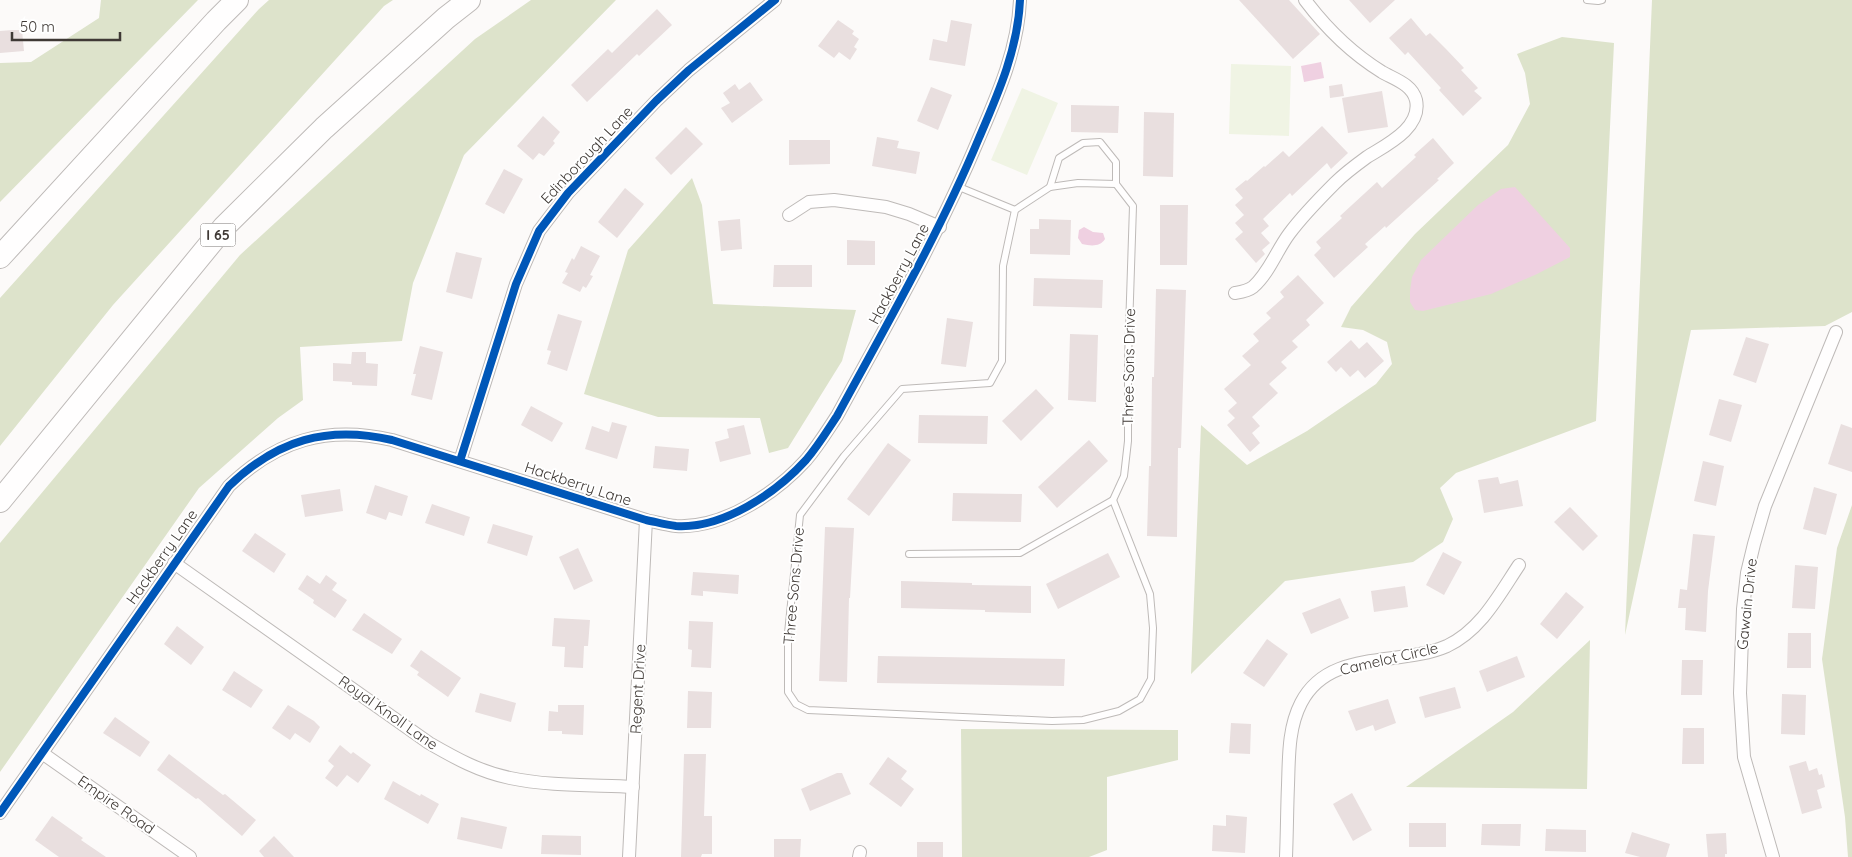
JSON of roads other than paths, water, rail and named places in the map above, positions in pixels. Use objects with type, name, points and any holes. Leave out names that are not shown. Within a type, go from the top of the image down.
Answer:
[{"type":"highway","points":[[0,257],[216,21],[238,0]]},
{"type":"highway","name":"I 65","points":[[0,501],[224,227],[324,128],[446,18],[469,0]]},
{"type":"street","name":"Edinborough Lane","points":[[460,461],[516,284],[539,231],[568,193],[662,94],[775,0]]},
{"type":"street","name":"Hackberry Lane","points":[[0,813],[229,486],[256,463],[275,452],[303,440],[338,433],[366,434],[392,440],[646,520],[677,526],[716,520],[749,505],[791,476],[822,440],[837,416],[940,227],[959,187],[1006,72],[1016,32],[1020,0]]},
{"type":"street","points":[[1235,293],[1253,287],[1289,233],[1313,204],[1344,174],[1396,140],[1413,121],[1416,101],[1408,88],[1347,46],[1305,0]]},
{"type":"street","name":"Hackberry Lane","points":[[789,215],[810,202],[834,200],[886,207],[940,227]]},
{"type":"street","name":"Gawain Drive","points":[[1773,857],[1751,786],[1743,749],[1740,693],[1744,608],[1748,572],[1765,506],[1836,332]]},
{"type":"street","name":"Regent Drive","points":[[629,857],[646,520]]},
{"type":"street","name":"Royal Knoll Lane","points":[[174,563],[429,743],[460,761],[509,778],[531,782],[633,787]]},
{"type":"street","name":"Camelot Circle","points":[[1286,857],[1291,738],[1300,704],[1307,693],[1317,682],[1342,667],[1409,656],[1446,646],[1480,621],[1519,565]]},
{"type":"street","name":"Empire Road","points":[[42,753],[190,857]]},
{"type":"lane","points":[[1588,0],[1598,2],[1602,0]]},
{"type":"lane","points":[[959,187],[1015,210],[1050,187],[1078,183],[1116,184],[1116,162],[1100,142],[1083,143],[1059,158],[1050,187]]},
{"type":"lane","name":"Three Sons Drive","points":[[1015,210],[1003,266],[1002,361],[990,383],[902,389],[844,456],[800,515],[788,633],[788,692],[796,704],[808,710],[1052,721],[1083,720],[1119,711],[1140,699],[1151,679],[1153,628],[1150,594],[1113,500],[1124,476],[1128,441],[1128,360],[1133,206],[1116,184]]},
{"type":"lane","points":[[909,554],[1020,553],[1113,500]]}]
